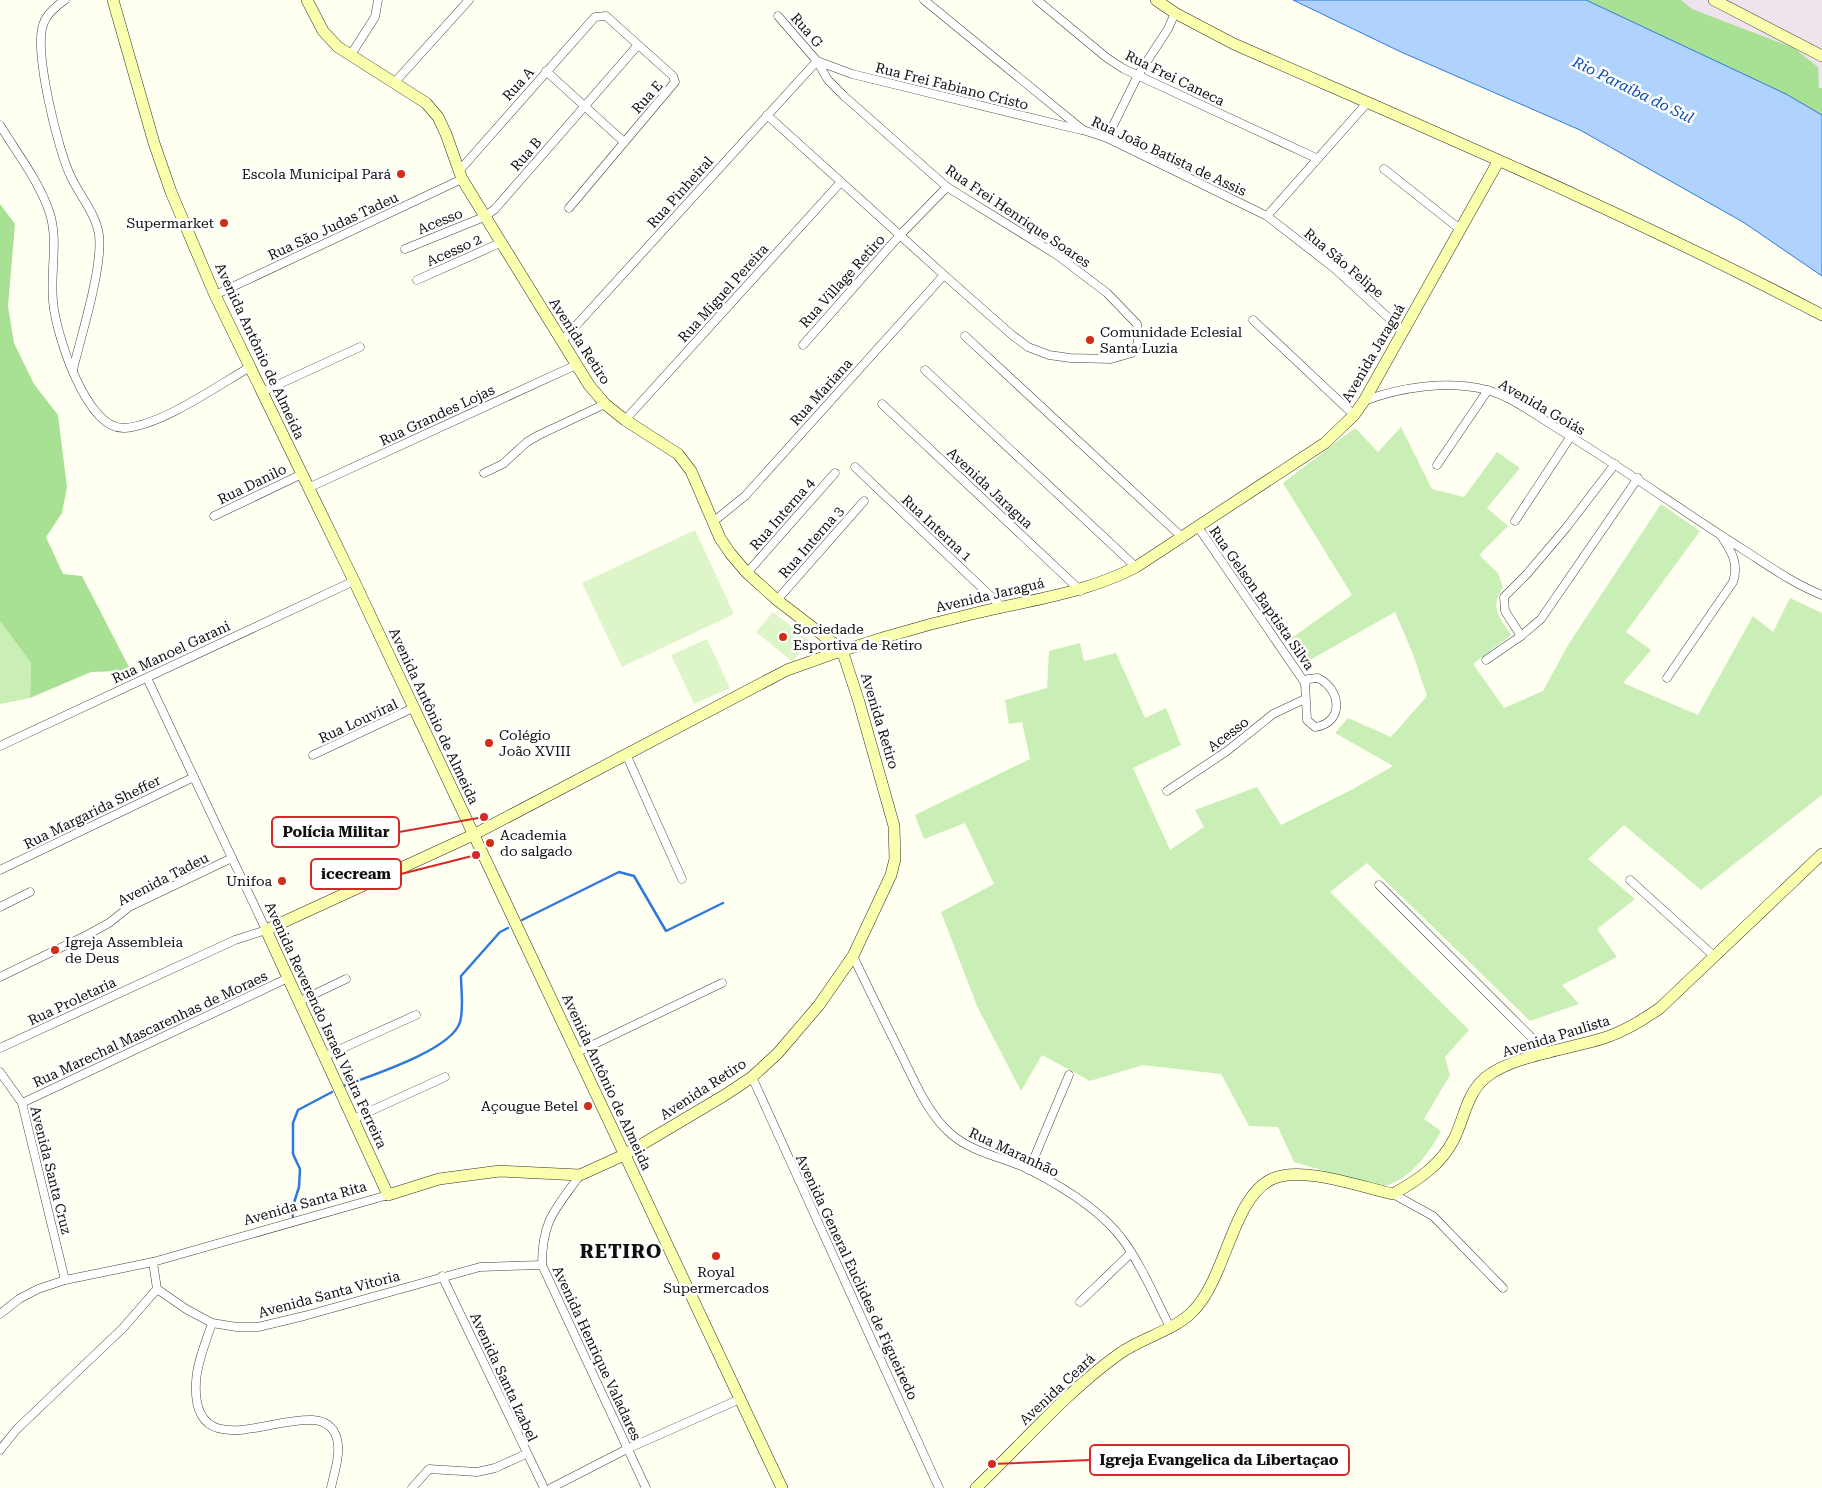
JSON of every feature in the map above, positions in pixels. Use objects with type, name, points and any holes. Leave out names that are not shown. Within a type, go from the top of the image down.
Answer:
[{"type":"street","points":[[65,0],[53,8],[43,24],[41,50],[62,157],[70,177],[92,214],[99,235],[98,261],[73,370]]},
{"type":"street","name":"Avenida Antônio de Almeida","points":[[113,0],[154,143],[171,192],[215,295],[354,581],[782,1488]]},
{"type":"street","name":"Avenida Retiro","points":[[307,0],[323,31],[338,47],[426,103],[438,117],[460,175],[484,217],[589,385],[605,404],[625,420],[666,445],[685,462],[730,553],[747,573],[777,600],[842,650],[879,769],[894,826],[896,846],[892,875],[853,956],[813,1012],[778,1053],[752,1077],[624,1155]]},
{"type":"street","points":[[350,56],[372,22],[378,0]]},
{"type":"street","points":[[395,82],[469,0]]},
{"type":"street","name":"Rua João Batista de Assis","points":[[924,0],[1083,130],[1107,138],[1267,216]]},
{"type":"street","name":"Rua Frei Caneca","points":[[1037,0],[1107,58],[1138,75],[1316,158]]},
{"type":"street","points":[[1156,0],[1175,13],[1234,44],[1699,253],[1822,316]]},
{"type":"street","points":[[1714,0],[1822,56]]},
{"type":"street","points":[[1107,138],[1138,75],[1168,28],[1175,13]]},
{"type":"street","name":"Rua E","points":[[569,208],[675,82],[673,76],[606,16],[598,16]]},
{"type":"street","name":"Rua A","points":[[460,175],[546,71],[598,16]]},
{"type":"street","name":"Rua G","points":[[778,16],[817,60]]},
{"type":"street","name":"Rua B","points":[[484,217],[495,209],[638,45]]},
{"type":"street","name":"Rua Frei Fabiano Cristo","points":[[817,60],[852,74],[1083,130]]},
{"type":"street","name":"Rua Pinheiral","points":[[562,341],[817,60]]},
{"type":"street","name":"Rua Frei Henrique Soares","points":[[767,115],[840,183],[1028,347],[1049,355],[1070,358],[1123,358],[1132,353],[1138,343],[1137,324],[1107,293],[1057,255],[948,187],[844,96],[828,80],[817,60]]},
{"type":"street","points":[[546,71],[624,142]]},
{"type":"street","points":[[1267,216],[1316,158],[1367,103]]},
{"type":"street","points":[[0,125],[49,210],[53,229],[53,300],[56,324],[73,370],[95,412],[109,424],[123,428],[142,425],[163,417],[250,367]]},
{"type":"street","name":"Avenida Jaraguá","points":[[266,930],[473,835],[787,670],[842,650],[916,627],[1080,590],[1112,580],[1136,567],[1325,443],[1354,415],[1364,401],[1498,162]]},
{"type":"street","points":[[1384,170],[1461,230]]},
{"type":"street","name":"Rua São Judas Tadeu","points":[[215,295],[460,175]]},
{"type":"street","name":"Rua Miguel Pereira","points":[[625,420],[840,183]]},
{"type":"street","name":"Rua Village Retiro","points":[[803,345],[900,235],[948,187]]},
{"type":"street","name":"Rua São Felipe","points":[[1267,216],[1334,268],[1403,331]]},
{"type":"street","name":"Acesso","points":[[405,249],[484,217]]},
{"type":"street","name":"Acesso 2","points":[[418,280],[500,243]]},
{"type":"street","name":"Rua Mariana","points":[[713,522],[745,496],[944,275]]},
{"type":"street","points":[[1253,320],[1354,415]]},
{"type":"street","points":[[965,336],[1182,538]]},
{"type":"street","points":[[262,392],[360,347]]},
{"type":"street","name":"Rua Grandes Lojas","points":[[308,488],[576,365]]},
{"type":"street","points":[[925,370],[1136,567]]},
{"type":"street","name":"Avenida Goiás","points":[[1364,401],[1410,387],[1466,387],[1488,390],[1570,436],[1638,478],[1721,536],[1805,588],[1822,595]]},
{"type":"street","points":[[1437,465],[1488,390]]},
{"type":"street","points":[[484,473],[503,464],[527,442],[539,435],[605,404]]},
{"type":"street","name":"Avenida Jaragua","points":[[882,404],[1080,590]]},
{"type":"street","points":[[1515,521],[1570,436]]},
{"type":"street","points":[[1521,636],[1505,611],[1502,604],[1504,597],[1527,574],[1560,535],[1615,464]]},
{"type":"street","name":"Rua Interna 1","points":[[855,467],[1002,607]]},
{"type":"street","name":"Rua Interna 4","points":[[747,573],[835,473]]},
{"type":"street","name":"Rua Danilo","points":[[214,516],[302,474]]},
{"type":"street","points":[[1486,660],[1521,636],[1541,619],[1638,478]]},
{"type":"street","name":"Rua Interna 3","points":[[777,600],[864,500]]},
{"type":"street","name":"Rua Gelson Baptista Silva","points":[[1198,527],[1305,683],[1307,720],[1315,728],[1327,723],[1336,710],[1336,698],[1332,687],[1318,678],[1308,679],[1305,683]]},
{"type":"street","points":[[1667,678],[1733,582],[1737,571],[1735,560],[1721,536]]},
{"type":"street","name":"Rua Manoel Garani","points":[[0,746],[354,581]]},
{"type":"street","name":"Avenida Reverendo Israel Vieira Ferreira","points":[[147,678],[300,1002],[388,1195]]},
{"type":"street","name":"Acesso","points":[[1167,791],[1227,751],[1273,714],[1305,699]]},
{"type":"street","name":"Rua Louviral","points":[[313,755],[413,708]]},
{"type":"street","points":[[626,754],[682,879]]},
{"type":"street","name":"Rua Margarida Sheffer","points":[[0,870],[194,777]]},
{"type":"street","name":"Avenida Paulista","points":[[1394,1194],[1421,1178],[1439,1162],[1454,1139],[1474,1091],[1484,1078],[1502,1068],[1607,1038],[1633,1027],[1660,1008],[1822,854]]},
{"type":"street","name":"Avenida Tadeu","points":[[0,977],[87,935],[109,923],[129,907],[232,858]]},
{"type":"street","points":[[1630,880],[1714,956]]},
{"type":"street","points":[[1379,885],[1548,1054]]},
{"type":"street","points":[[0,907],[30,892]]},
{"type":"street","name":"Rua Proletaria","points":[[0,1048],[226,944],[266,930]]},
{"type":"street","name":"Rua Maranhão","points":[[853,956],[917,1086],[943,1126],[952,1135],[974,1149],[1029,1170],[1060,1187],[1094,1211],[1111,1226],[1131,1253],[1170,1327]]},
{"type":"street","name":"Rua Marechal Mascarenhas de Moraes","points":[[22,1103],[288,978]]},
{"type":"street","points":[[300,1002],[346,979]]},
{"type":"street","points":[[576,1053],[722,983]]},
{"type":"street","points":[[325,1056],[416,1015]]},
{"type":"street","name":"Avenida Santa Cruz","points":[[0,1072],[22,1103],[64,1280]]},
{"type":"street","points":[[1029,1170],[1069,1075]]},
{"type":"street","points":[[353,1119],[446,1077]]},
{"type":"street","name":"Avenida General Euclides de Figueiredo","points":[[752,1077],[939,1488]]},
{"type":"street","name":"Avenida Santa Rita","points":[[0,1314],[19,1299],[38,1289],[64,1280],[153,1262],[439,1179],[500,1170],[580,1175],[624,1155]]},
{"type":"street","points":[[1170,1327],[1194,1311],[1205,1296],[1216,1277],[1250,1199],[1259,1187],[1271,1179],[1286,1174],[1303,1173],[1394,1194],[1433,1216],[1503,1288]]},
{"type":"street","name":"Avenida Henrique Valadares","points":[[580,1175],[548,1220],[542,1241],[542,1265],[646,1488]]},
{"type":"street","points":[[1080,1302],[1131,1253]]},
{"type":"street","points":[[0,1450],[17,1429],[123,1328],[157,1289],[153,1262]]},
{"type":"street","name":"Avenida Santa Vitoria","points":[[157,1289],[186,1309],[212,1323],[237,1327],[276,1324],[442,1276],[480,1267],[542,1265]]},
{"type":"street","name":"Avenida Santa Izabel","points":[[442,1276],[544,1488]]},
{"type":"street","points":[[212,1323],[196,1381],[196,1399],[207,1420],[229,1431],[253,1430],[307,1419],[326,1424],[334,1430],[338,1446],[331,1488]]},
{"type":"street","name":"Avenida Ceará","points":[[976,1488],[1062,1401],[1091,1376],[1120,1353],[1170,1327]]},
{"type":"street","points":[[550,1488],[627,1449],[740,1399]]},
{"type":"street","points":[[412,1488],[429,1469],[478,1472],[494,1468],[526,1454]]},
{"type":"shaded area","points":[[1586,0],[1822,0],[1822,115],[1785,94]]},
{"type":"green space","points":[[1586,0],[1681,0],[1692,9],[1794,48],[1818,67],[1819,88],[1822,88],[1822,115],[1785,94]]},
{"type":"green space","points":[[0,204],[15,224],[8,306],[14,343],[34,384],[58,415],[67,487],[62,513],[46,537],[63,574],[82,576],[129,667],[121,671],[91,672],[30,698],[31,663],[0,621]]},
{"type":"green space","points":[[1401,427],[1432,489],[1464,497],[1497,452],[1520,468],[1487,508],[1508,526],[1479,555],[1498,573],[1503,587],[1497,601],[1497,612],[1511,635],[1473,664],[1504,708],[1543,691],[1568,645],[1661,504],[1700,531],[1626,632],[1651,650],[1623,683],[1698,715],[1753,616],[1773,632],[1790,598],[1822,613],[1822,795],[1701,890],[1624,825],[1588,859],[1635,899],[1597,929],[1617,957],[1562,985],[1579,1004],[1530,1021],[1367,863],[1330,892],[1469,1030],[1445,1057],[1450,1075],[1424,1119],[1441,1131],[1431,1148],[1418,1164],[1410,1172],[1393,1183],[1384,1186],[1378,1185],[1294,1162],[1278,1127],[1249,1126],[1221,1074],[1143,1065],[1090,1081],[1042,1055],[1021,1091],[977,1006],[941,912],[994,884],[965,823],[924,839],[915,815],[1030,759],[1022,722],[1009,724],[1005,700],[1047,688],[1049,651],[1080,643],[1084,661],[1116,653],[1145,718],[1166,708],[1181,745],[1133,768],[1170,850],[1204,827],[1195,810],[1257,787],[1281,825],[1353,789],[1393,766],[1335,733],[1348,718],[1391,737],[1427,696],[1413,654],[1395,612],[1303,664],[1286,642],[1352,595],[1283,483],[1355,428],[1378,452]]},
{"type":"green space","points":[[695,530],[734,614],[622,667],[582,583]]},
{"type":"green space","name":"Sociedade Esportiva de Retiro","points":[[773,612],[809,641],[793,662],[756,632]]},
{"type":"green space","points":[[0,621],[31,663],[30,698],[0,704]]},
{"type":"green space","points":[[707,639],[730,688],[694,704],[671,655]]},
{"type":"water","name":"Rio Paraíba do Sul","points":[[1293,0],[1586,0],[1786,94],[1822,115],[1822,276],[1743,222],[1580,130],[1401,52]]},
{"type":"waterway","points":[[522,920],[619,872],[634,876],[666,931],[723,903]]},
{"type":"waterway","points":[[343,1086],[409,1061],[427,1052],[454,1032],[461,1017],[461,976],[500,932],[508,928]]},
{"type":"waterway","points":[[293,1218],[292,1209],[299,1187],[300,1169],[293,1154],[293,1123],[298,1110],[332,1092]]},
{"type":"place","name":"Escola Municipal Pará","points":[[401,174]]},
{"type":"place","name":"Supermarket","points":[[224,223]]},
{"type":"place","name":"Comunidade Eclesial Santa Luzia","points":[[1090,340]]},
{"type":"place","name":"Sociedade Esportiva de Retiro","points":[[783,637]]},
{"type":"place","name":"Colégio João XVIII","points":[[489,743]]},
{"type":"place","name":"Polícia Militar","points":[[484,817]]},
{"type":"place","name":"Academia do salgado","points":[[490,843]]},
{"type":"place","name":"icecream","points":[[476,855]]},
{"type":"place","name":"Unifoa","points":[[282,881]]},
{"type":"place","name":"Igreja Assembleia de Deus","points":[[55,950]]},
{"type":"place","name":"Açougue Betel","points":[[588,1106]]},
{"type":"place","name":"Royal Supermercados","points":[[716,1256]]},
{"type":"place","name":"Igreja Evangelica da Libertaçao","points":[[992,1464]]},
{"type":"district","name":"RETIRO","points":[[621,1251]]}]
